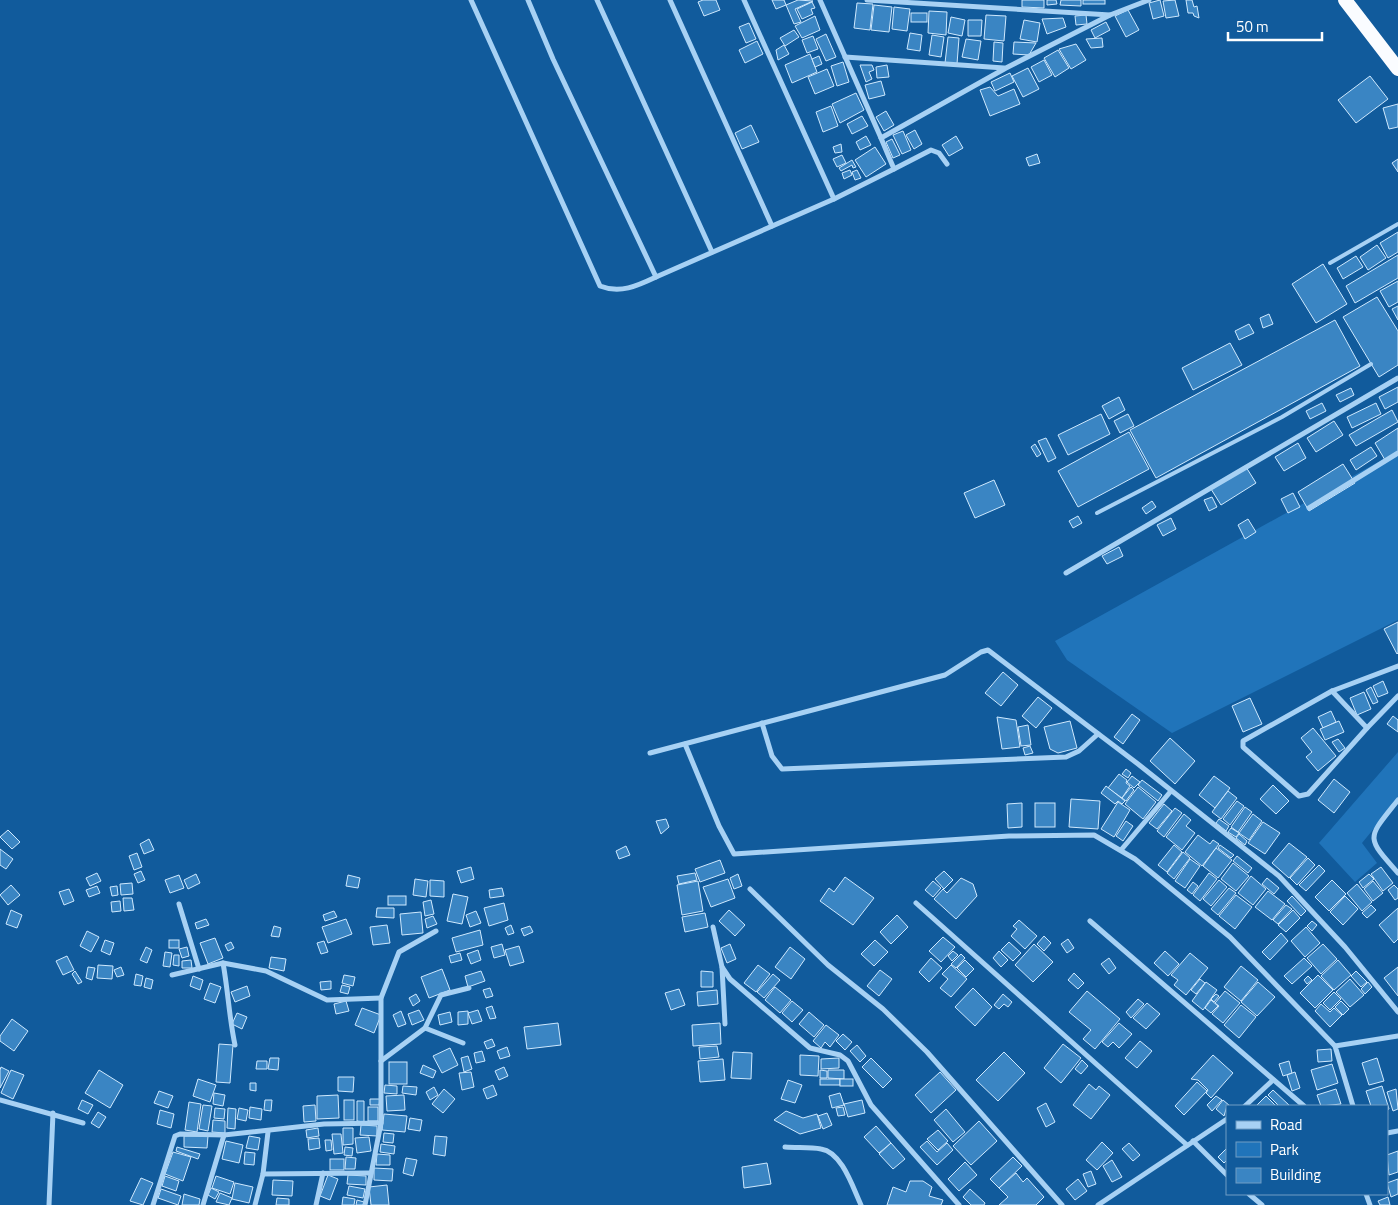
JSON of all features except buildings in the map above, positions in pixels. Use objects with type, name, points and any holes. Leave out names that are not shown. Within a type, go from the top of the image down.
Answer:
[{"type":"highway","points":[[1345,0],[1398,69]]},
{"type":"street","points":[[470,0],[600,286],[613,291],[636,286],[834,199],[931,150],[939,153],[947,164]]},
{"type":"street","points":[[528,0],[553,59],[656,277]]},
{"type":"street","points":[[597,0],[712,252]]},
{"type":"street","points":[[670,0],[772,226]]},
{"type":"street","points":[[744,0],[834,199]]},
{"type":"street","points":[[820,0],[894,169]]},
{"type":"street","points":[[867,0],[1110,15]]},
{"type":"street","points":[[880,138],[1006,68],[1110,15],[1149,0]]},
{"type":"street","points":[[845,57],[1006,68]]},
{"type":"street","points":[[1066,573],[1398,378]]},
{"type":"street","points":[[1309,508],[1398,453]]},
{"type":"street","points":[[650,753],[945,675],[984,650],[988,650],[1279,876],[1345,948],[1398,1012]]},
{"type":"street","points":[[1398,666],[1332,691],[1243,741],[1243,747],[1299,796],[1304,796],[1308,794],[1398,696]]},
{"type":"street","points":[[1332,691],[1367,728]]},
{"type":"street","points":[[762,723],[772,756],[782,769],[1066,757],[1079,751],[1098,734]]},
{"type":"street","points":[[685,744],[719,826],[734,854],[999,836],[1094,835],[1135,859],[1230,938],[1336,1046],[1353,1105]]},
{"type":"street","points":[[1121,850],[1171,791]]},
{"type":"street","points":[[1398,800],[1379,825],[1373,841],[1398,873]]},
{"type":"street","points":[[750,889],[828,965],[883,1009],[927,1052],[1062,1205]]},
{"type":"street","points":[[916,903],[1187,1145]]},
{"type":"street","points":[[179,904],[199,969]]},
{"type":"street","points":[[1090,921],[1303,1105]]},
{"type":"street","points":[[713,927],[722,967],[725,1024]]},
{"type":"street","points":[[365,1205],[381,1123],[381,998],[399,952],[436,931]]},
{"type":"street","points":[[223,963],[228,986],[229,1021],[235,1045]]},
{"type":"street","points":[[172,975],[223,963],[266,971],[327,1000],[381,998]]},
{"type":"street","points":[[722,967],[730,979],[810,1048],[840,1055],[848,1061],[871,1105],[959,1205]]},
{"type":"street","points":[[381,1061],[425,1028],[440,995],[469,988]]},
{"type":"street","points":[[425,1028],[463,1043]]},
{"type":"street","points":[[1336,1046],[1398,1036]]},
{"type":"street","points":[[1246,1105],[1273,1080]]},
{"type":"street","points":[[0,1100],[53,1113],[83,1123]]},
{"type":"street","points":[[49,1205],[53,1113]]},
{"type":"street","points":[[1098,1205],[1226,1121]]},
{"type":"street","points":[[152,1205],[175,1136],[180,1134],[224,1135],[268,1132],[324,1124],[381,1123]]},
{"type":"street","points":[[255,1205],[263,1174],[268,1132]]},
{"type":"street","points":[[202,1205],[224,1135]]},
{"type":"street","points":[[1193,1141],[1226,1174]]},
{"type":"street","points":[[785,1148],[823,1149],[829,1152],[839,1161],[861,1205]]},
{"type":"street","points":[[316,1205],[323,1173]]},
{"type":"street","points":[[263,1174],[371,1173]]},
{"type":"street","points":[[1250,1195],[1262,1205]]},
{"type":"lane","points":[[1330,263],[1398,224]]},
{"type":"lane","points":[[1097,513],[1282,417],[1371,364]]},
{"type":"green space","points":[[1398,451],[1398,620],[1172,733],[1067,660],[1055,641]]},
{"type":"green space","points":[[1398,752],[1398,799],[1362,843],[1377,863],[1355,882],[1319,843]]}]
